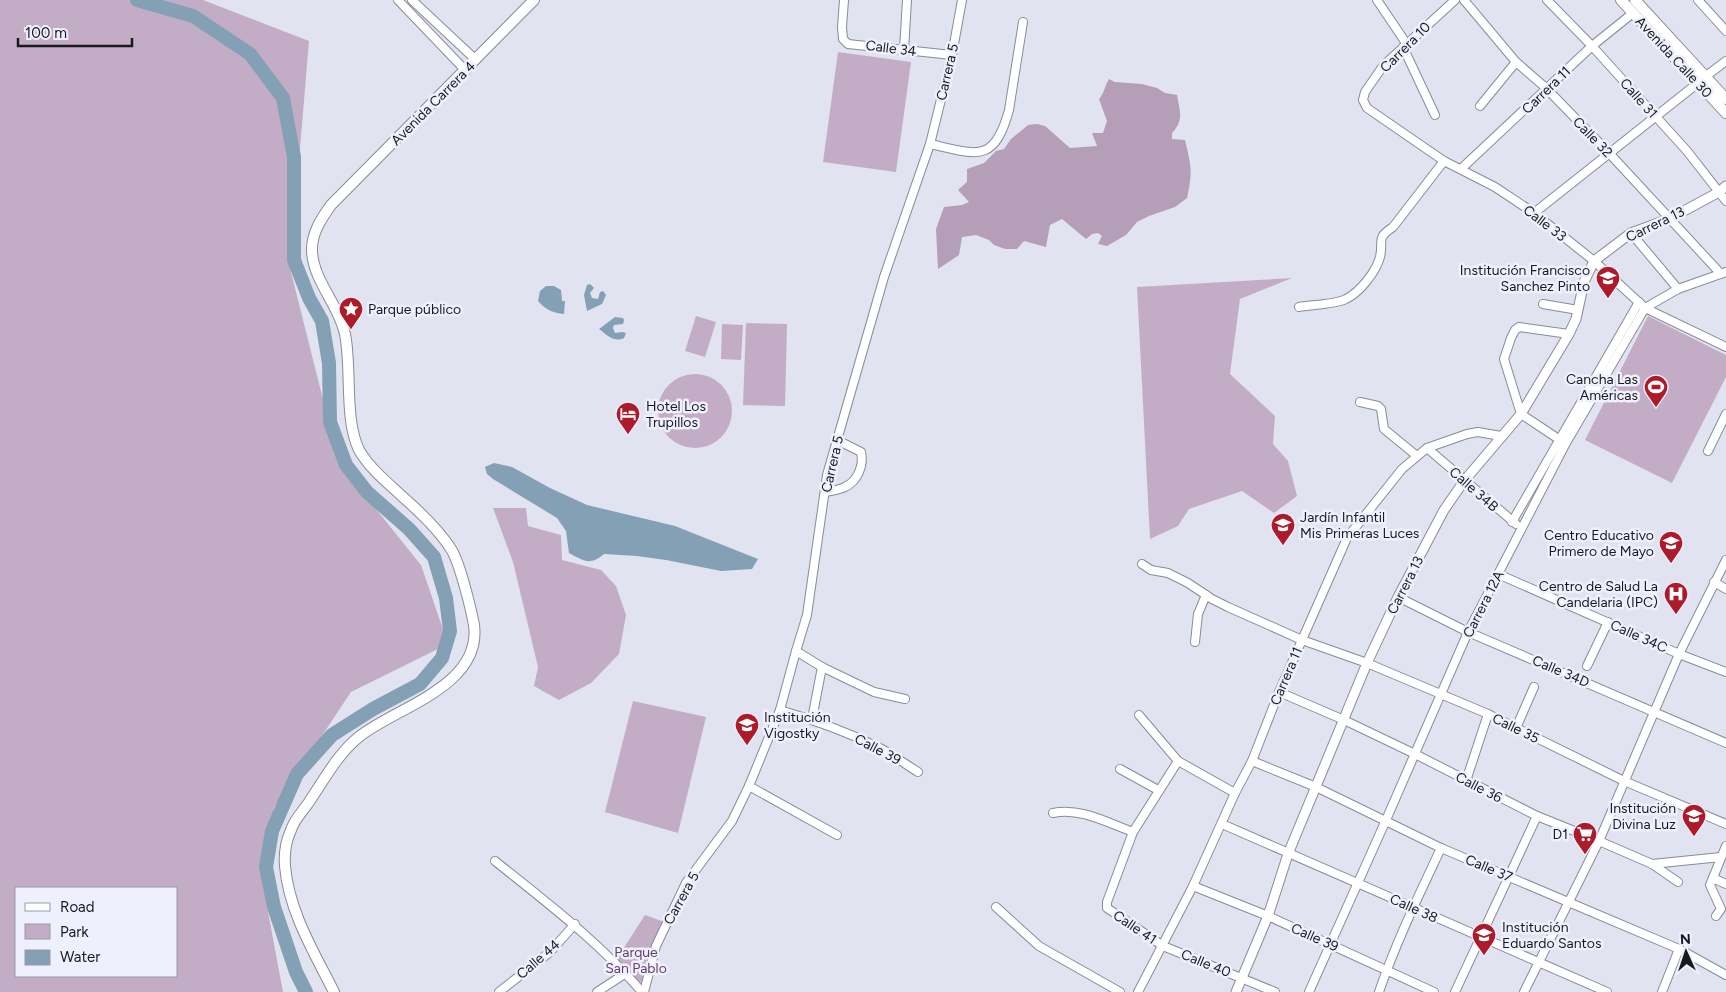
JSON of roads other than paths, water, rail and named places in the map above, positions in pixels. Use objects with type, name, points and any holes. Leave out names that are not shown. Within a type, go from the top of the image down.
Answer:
[{"type":"main road","name":"Avenida Carrera 4","points":[[334,992],[298,920],[289,891],[284,865],[285,848],[291,827],[347,747],[362,734],[427,697],[451,680],[469,657],[474,643],[474,627],[461,575],[451,549],[425,517],[373,470],[360,450],[352,422],[348,352],[345,334],[342,323],[314,264],[312,249],[315,231],[331,205],[466,71],[534,0]]},
{"type":"main road","name":"Avenida Calle 30","points":[[1630,4],[1702,80],[1726,100]]},
{"type":"main road","name":"Avenida Calle 30","points":[[1702,80],[1726,113]]},
{"type":"street","points":[[398,0],[466,71]]},
{"type":"street","points":[[412,0],[476,60]]},
{"type":"street","name":"Calle 34","points":[[844,0],[843,39],[848,44],[952,55]]},
{"type":"street","points":[[904,50],[906,0]]},
{"type":"street","name":"Carrera 5","points":[[643,992],[656,946],[686,884],[732,821],[749,786],[780,710],[807,615],[827,475],[884,277],[930,144],[952,55],[962,0]]},
{"type":"street","points":[[1377,0],[1405,45],[1435,115]]},
{"type":"street","name":"Carrera 10","points":[[1363,100],[1365,92],[1383,66],[1455,0]]},
{"type":"street","name":"Calle 32","points":[[1464,0],[1516,62],[1546,88],[1669,219],[1723,273]]},
{"type":"street","name":"Calle 31","points":[[1547,0],[1592,46],[1722,189],[1726,201]]},
{"type":"street","points":[[1698,0],[1726,31]]},
{"type":"street","name":"Carrera 11","points":[[1461,169],[1592,46],[1630,4]]},
{"type":"street","points":[[930,144],[973,153],[984,152],[994,144],[1005,123],[1023,22]]},
{"type":"street","points":[[1534,212],[1726,61]]},
{"type":"street","points":[[1480,106],[1516,62]]},
{"type":"street","name":"Calle 33","points":[[1363,100],[1366,108],[1444,161],[1495,187],[1534,212],[1594,261],[1645,308],[1726,347]]},
{"type":"street","points":[[1299,307],[1345,300],[1357,290],[1376,267],[1380,257],[1383,234],[1393,227],[1444,161]]},
{"type":"street","name":"Carrera 13","points":[[1236,992],[1268,916],[1288,854],[1367,664],[1398,597],[1444,510],[1464,482],[1520,414],[1569,334],[1576,319],[1584,282],[1594,261],[1631,233],[1669,219],[1722,189]]},
{"type":"street","points":[[1631,233],[1678,289]]},
{"type":"street","name":"Carrera 12A","points":[[1309,992],[1468,632],[1566,443],[1645,308],[1678,289],[1723,273]]},
{"type":"street","points":[[1512,522],[1639,302]]},
{"type":"street","points":[[1543,304],[1578,310]]},
{"type":"street","points":[[1560,440],[1520,414],[1504,359],[1511,338],[1519,327],[1569,334]]},
{"type":"street","points":[[1360,402],[1378,406],[1381,409],[1384,429],[1417,456]]},
{"type":"street","points":[[1708,451],[1726,414]]},
{"type":"street","name":"Carrera 11","points":[[1138,992],[1193,886],[1235,792],[1252,761],[1279,692],[1347,538],[1402,469],[1427,448],[1478,432],[1501,436]]},
{"type":"street","points":[[825,492],[845,488],[858,474],[862,464],[861,452],[837,440]]},
{"type":"street","name":"Calle 34B","points":[[1427,448],[1464,482],[1521,529]]},
{"type":"street","points":[[1524,992],[1600,840],[1679,654],[1726,560]]},
{"type":"street","name":"Calle 35","points":[[1142,564],[1151,570],[1168,574],[1188,583],[1228,607],[1302,640],[1442,694],[1488,714],[1624,780],[1726,824]]},
{"type":"street","name":"Calle 34C","points":[[1498,574],[1679,654],[1726,672]]},
{"type":"street","points":[[1714,582],[1726,588]]},
{"type":"street","points":[[1195,642],[1198,614],[1206,595]]},
{"type":"street","name":"Calle 34D","points":[[1398,597],[1468,632],[1726,743]]},
{"type":"street","points":[[1587,666],[1608,622]]},
{"type":"street","points":[[796,651],[822,667],[874,692],[905,699]]},
{"type":"street","points":[[812,719],[822,667]]},
{"type":"street","points":[[1516,728],[1534,687]]},
{"type":"street","name":"Calle 36","points":[[1279,692],[1415,754],[1537,816],[1600,840],[1652,864],[1678,882]]},
{"type":"street","name":"Calle 39","points":[[780,710],[812,719],[880,748],[918,772]]},
{"type":"street","points":[[1466,781],[1488,714]]},
{"type":"street","points":[[1138,715],[1178,761],[1235,792]]},
{"type":"street","points":[[1053,813],[1063,811],[1082,813],[1132,832],[1178,761]]},
{"type":"street","name":"Calle 37","points":[[1252,761],[1316,787],[1442,848],[1679,949],[1726,975]]},
{"type":"street","points":[[1120,769],[1158,790]]},
{"type":"street","points":[[749,786],[837,835]]},
{"type":"street","points":[[1455,992],[1537,816]]},
{"type":"street","name":"Calle 38","points":[[1222,824],[1607,992]]},
{"type":"street","name":"Calle 41","points":[[1132,832],[1106,908],[1163,946]]},
{"type":"street","points":[[1716,916],[1721,908],[1712,882],[1726,846]]},
{"type":"street","points":[[1379,992],[1413,908],[1442,848]]},
{"type":"street","points":[[1652,864],[1721,857]]},
{"type":"street","points":[[495,861],[575,924],[643,992]]},
{"type":"street","points":[[1712,882],[1726,884]]},
{"type":"street","name":"Calle 39","points":[[1193,886],[1268,916],[1434,992]]},
{"type":"street","points":[[996,907],[1038,946],[1120,992]]},
{"type":"street","name":"Calle 44","points":[[499,992],[550,952],[575,924]]},
{"type":"street","name":"Calle 40","points":[[1163,946],[1275,992]]},
{"type":"street","points":[[1662,992],[1679,949]]},
{"type":"street","points":[[597,992],[626,973]]},
{"type":"water","points":[[590,284],[594,288],[590,293],[592,298],[598,299],[600,292],[603,291],[606,295],[602,304],[587,311],[584,295],[587,285]]},
{"type":"water","points":[[546,286],[554,286],[561,290],[562,301],[565,301],[564,314],[556,313],[544,307],[538,301],[540,291]]},
{"type":"water","points":[[615,317],[623,318],[624,320],[623,324],[614,325],[615,333],[626,333],[624,338],[617,340],[599,329]]},
{"type":"water","points":[[494,463],[512,467],[550,488],[587,505],[675,526],[758,559],[752,569],[721,571],[637,556],[604,554],[595,560],[583,560],[569,553],[566,531],[557,518],[487,474],[485,467]]},
{"type":"waterway","points":[[137,0],[193,16],[250,54],[283,98],[294,157],[294,260],[309,298],[322,321],[329,363],[330,422],[346,465],[367,492],[409,529],[434,557],[446,598],[450,631],[442,658],[420,684],[373,709],[332,735],[297,774],[272,831],[266,867],[274,907],[296,972],[306,992]]},
{"type":"place","name":"Institución Francisco Sanchez Pinto","points":[[1608,299]]},
{"type":"place","name":"Parque público","points":[[351,330]]},
{"type":"place","name":"Cancha Las Américas","points":[[1656,408]]},
{"type":"place","name":"Hotel Los Trupillos","points":[[628,435]]},
{"type":"place","name":"Jardín Infantil Mis Primeras Luces","points":[[1283,546]]},
{"type":"place","name":"Centro Educativo Primero de Mayo","points":[[1671,564]]},
{"type":"place","name":"Centro de Salud La Candelaria (IPC)","points":[[1676,615]]},
{"type":"place","name":"Institución Vigostky","points":[[747,746]]},
{"type":"place","name":"Institución Divina Luz","points":[[1694,837]]},
{"type":"place","name":"D1","points":[[1585,855]]},
{"type":"place","name":"Institución Eduardo Santos","points":[[1484,956]]},
{"type":"park label","name":"Parque San Pablo","points":[[636,960]]}]
